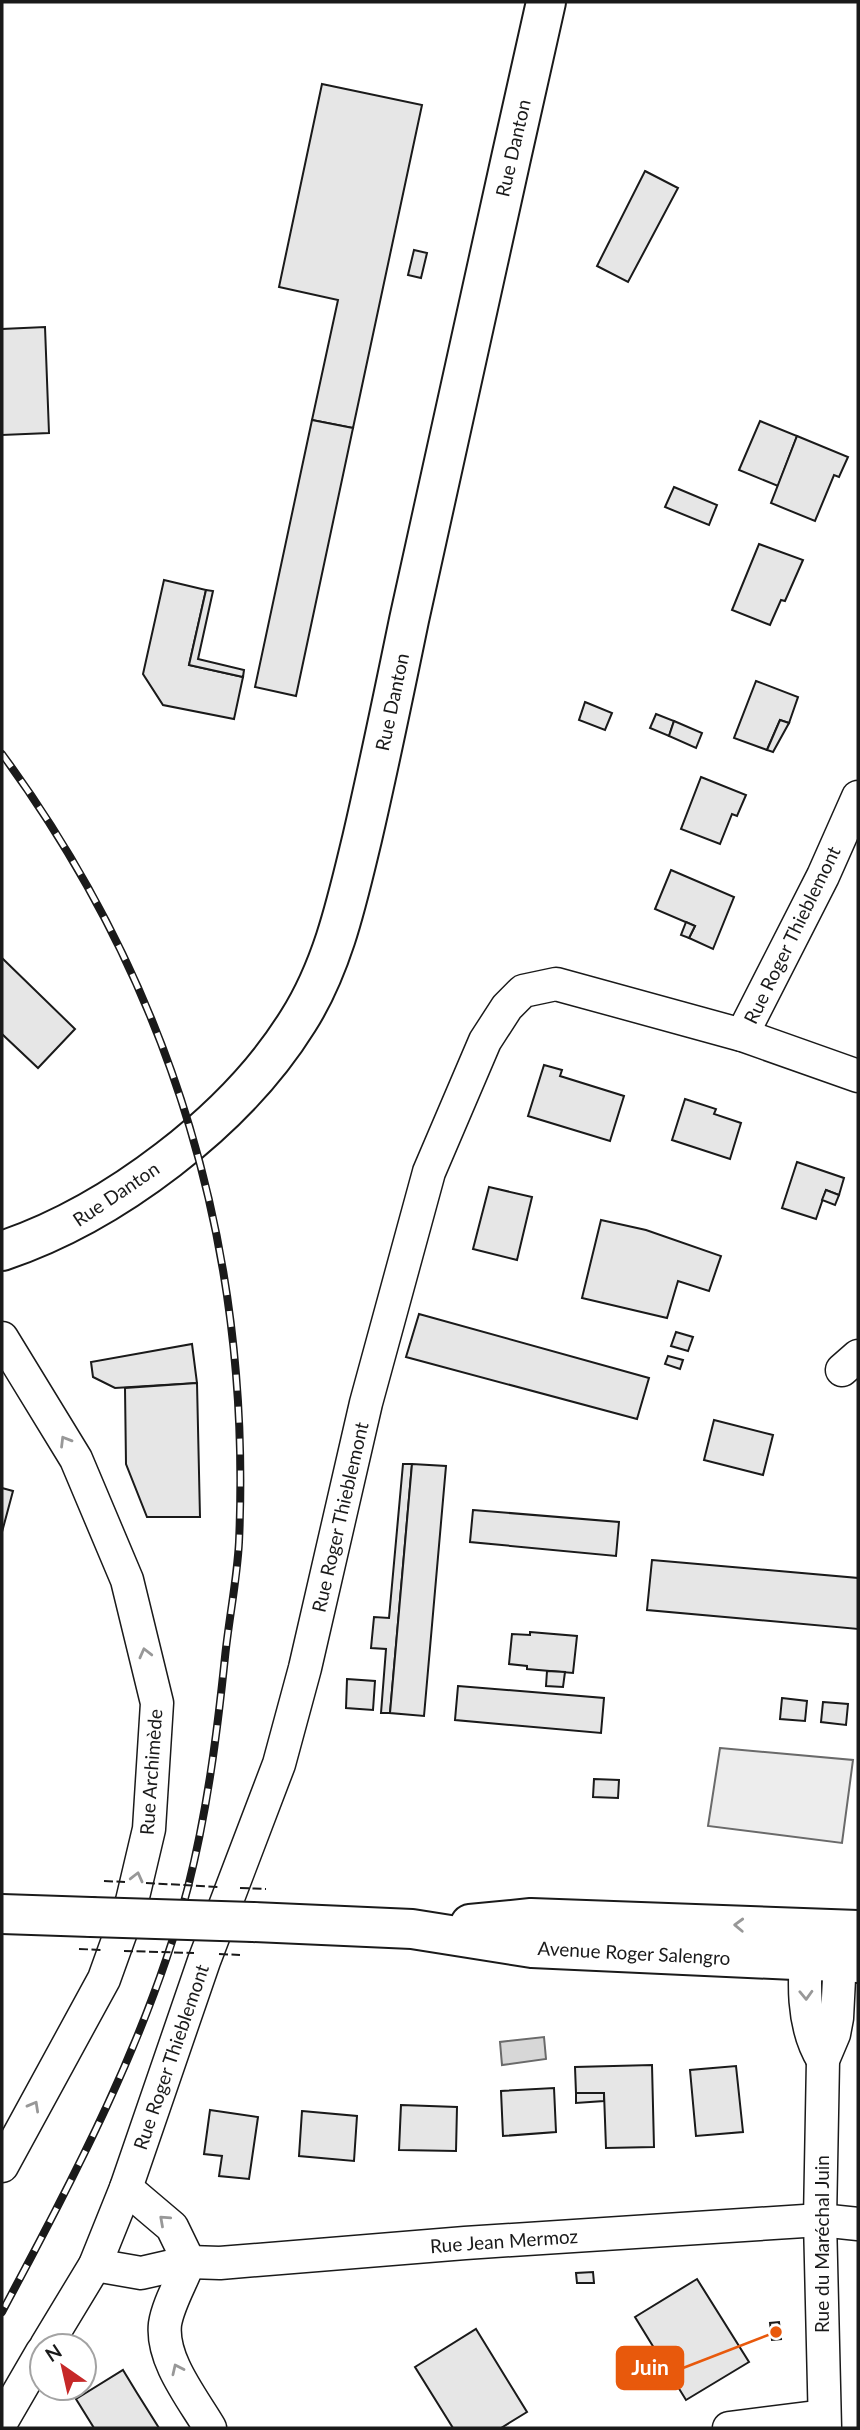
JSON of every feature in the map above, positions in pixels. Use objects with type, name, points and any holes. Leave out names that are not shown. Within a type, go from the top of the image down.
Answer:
[{"type":"street","name":"Rue Danton","points":[[2,1251],[62,1228],[111,1201],[194,1136],[243,1091],[275,1054],[299,1019],[325,968],[345,909],[372,794],[444,456],[546,2]]},
{"type":"street","name":"Rue Roger Thieblemont","points":[[742,1035],[823,876],[858,797]]},
{"type":"street","name":"Rue Roger Thieblemont","points":[[95,2265],[126,2188],[204,1961],[279,1764],[305,1668],[366,1403],[429,1172],[485,1041],[507,1007],[523,991],[556,984],[742,1035],[858,1076]]},
{"type":"street","name":"Rue Archimède","points":[[2,1338],[76,1459],[127,1580],[158,1703],[149,1829],[132,1901],[104,1979],[2,2166]]},
{"type":"street","name":"Avenue Roger Salengro","points":[[2,1914],[412,1929],[531,1948],[835,1945]]},
{"type":"street","name":"Rue du Maréchal Juin","points":[[824,2422],[820,2220],[823,2060],[811,2041],[835,1945]]},
{"type":"street","points":[[126,2188],[172,2227],[189,2262],[165,2321],[164,2339],[177,2372],[211,2428]]},
{"type":"street","name":"Rue Jean Mermoz","points":[[95,2265],[141,2273],[189,2262],[220,2263],[478,2242],[820,2220],[858,2224]]},
{"type":"street","points":[[54,2332],[95,2265]]},
{"type":"street","points":[[2,2421],[28,2376]]},
{"type":"street","points":[[729,2428],[824,2422]]},
{"type":"shaded area","points":[[720,1748],[853,1760],[842,1843],[708,1826]]},
{"type":"shaded area","points":[[544,2037],[546,2059],[502,2065],[500,2042]]},
{"type":"building","points":[[322,84],[422,105],[353,428],[312,420],[338,300],[279,287]]},
{"type":"building","points":[[645,171],[678,188],[628,282],[597,266]]},
{"type":"building","points":[[414,250],[427,253],[421,278],[408,275]]},
{"type":"building","points":[[45,327],[49,433],[2,435],[2,329]]},
{"type":"building","points":[[312,420],[353,428],[296,696],[255,687]]},
{"type":"building","points":[[760,421],[797,436],[778,486],[739,470]]},
{"type":"building","points":[[797,436],[848,457],[839,477],[834,475],[815,521],[771,503]]},
{"type":"building","points":[[674,487],[717,505],[709,525],[665,507]]},
{"type":"building","points":[[759,544],[803,560],[785,601],[781,600],[770,625],[732,610]]},
{"type":"building","points":[[164,580],[206,590],[189,665],[243,677],[234,719],[163,705],[143,674]]},
{"type":"building","points":[[206,590],[213,591],[198,659],[244,670],[243,677],[189,665]]},
{"type":"building","points":[[756,681],[798,697],[789,723],[780,720],[767,750],[734,738]]},
{"type":"building","points":[[585,702],[612,713],[605,730],[579,720]]},
{"type":"building","points":[[656,714],[674,721],[669,736],[650,728]]},
{"type":"building","points":[[780,720],[789,723],[773,752],[767,750]]},
{"type":"building","points":[[674,721],[702,733],[696,748],[669,736]]},
{"type":"building","points":[[701,777],[746,795],[737,816],[732,814],[720,844],[681,829]]},
{"type":"building","points":[[671,870],[734,897],[713,949],[689,938],[695,926],[655,909]]},
{"type":"building","points":[[686,922],[695,926],[689,938],[681,935]]},
{"type":"building","points":[[2,958],[75,1029],[38,1068],[2,1034]]},
{"type":"building","points":[[544,1065],[562,1070],[560,1076],[624,1096],[610,1141],[528,1116]]},
{"type":"building","points":[[685,1099],[716,1109],[714,1114],[741,1123],[730,1159],[672,1140]]},
{"type":"building","points":[[797,1162],[844,1178],[839,1195],[826,1190],[816,1219],[782,1208]]},
{"type":"building","points":[[489,1187],[532,1197],[517,1260],[473,1249]]},
{"type":"building","points":[[826,1190],[839,1195],[835,1205],[822,1200]]},
{"type":"building","points":[[601,1220],[646,1230],[721,1256],[709,1291],[678,1281],[667,1318],[582,1298]]},
{"type":"building","points":[[419,1314],[649,1378],[637,1419],[406,1357]]},
{"type":"building","points":[[676,1332],[693,1337],[688,1351],[671,1346]]},
{"type":"building","points":[[192,1344],[197,1383],[115,1388],[93,1377],[91,1362]]},
{"type":"building","points":[[668,1356],[683,1360],[680,1369],[665,1364]]},
{"type":"building","points":[[197,1383],[200,1517],[147,1517],[126,1464],[125,1388]]},
{"type":"building","points":[[714,1420],[773,1435],[763,1475],[704,1460]]},
{"type":"building","points":[[403,1464],[412,1464],[390,1713],[381,1713],[386,1649],[371,1648],[374,1617],[389,1618]]},
{"type":"building","points":[[412,1464],[446,1466],[424,1716],[390,1713]]},
{"type":"building","points":[[2,1488],[13,1491],[2,1532]]},
{"type":"building","points":[[473,1510],[619,1522],[616,1556],[470,1542]]},
{"type":"building","points":[[652,1560],[858,1578],[858,1629],[647,1610]]},
{"type":"building","points":[[530,1632],[577,1636],[573,1673],[527,1669],[527,1666],[509,1664],[512,1634],[530,1635]]},
{"type":"building","points":[[547,1671],[565,1672],[563,1687],[546,1686]]},
{"type":"building","points":[[347,1679],[375,1681],[373,1710],[346,1708]]},
{"type":"building","points":[[458,1686],[604,1698],[601,1733],[455,1720]]},
{"type":"building","points":[[782,1698],[807,1701],[805,1721],[780,1719]]},
{"type":"building","points":[[823,1702],[848,1704],[846,1725],[821,1722]]},
{"type":"building","points":[[594,1779],[619,1780],[618,1798],[593,1797]]},
{"type":"building","points":[[652,2065],[654,2147],[606,2148],[604,2093],[576,2093],[575,2067]]},
{"type":"building","points":[[736,2066],[743,2132],[696,2136],[690,2070]]},
{"type":"building","points":[[554,2088],[556,2132],[503,2136],[501,2091]]},
{"type":"building","points":[[576,2093],[604,2093],[604,2101],[576,2103]]},
{"type":"building","points":[[401,2105],[457,2107],[456,2151],[399,2150]]},
{"type":"building","points":[[210,2110],[258,2117],[249,2179],[219,2176],[222,2156],[204,2154]]},
{"type":"building","points":[[302,2111],[357,2116],[354,2161],[299,2156]]},
{"type":"building","points":[[593,2272],[594,2283],[577,2283],[576,2273]]},
{"type":"building","points":[[697,2279],[749,2362],[686,2400],[635,2317]]},
{"type":"building","points":[[779,2322],[781,2339],[772,2340],[770,2323]]},
{"type":"building","points":[[476,2329],[527,2412],[501,2428],[453,2428],[415,2367]]},
{"type":"building","points":[[123,2370],[159,2428],[94,2428],[78,2402],[98,2402],[98,2385]]},
{"type":"railway","points":[[2,754],[62,843],[113,935],[156,1029],[190,1127],[215,1227],[232,1329],[240,1434],[237,1571],[211,1773],[188,1887],[172,1943],[131,2051],[56,2210],[2,2312]]},
{"type":"fence","points":[[104,1881],[125,1882]]},
{"type":"fence","points":[[146,1883],[219,1887]]},
{"type":"fence","points":[[240,1888],[266,1889]]},
{"type":"fence","points":[[79,1949],[103,1950]]},
{"type":"fence","points":[[124,1951],[194,1953]]},
{"type":"fence","points":[[219,1954],[240,1955]]},
{"type":"place","name":"Juin","points":[[776,2332]]}]
